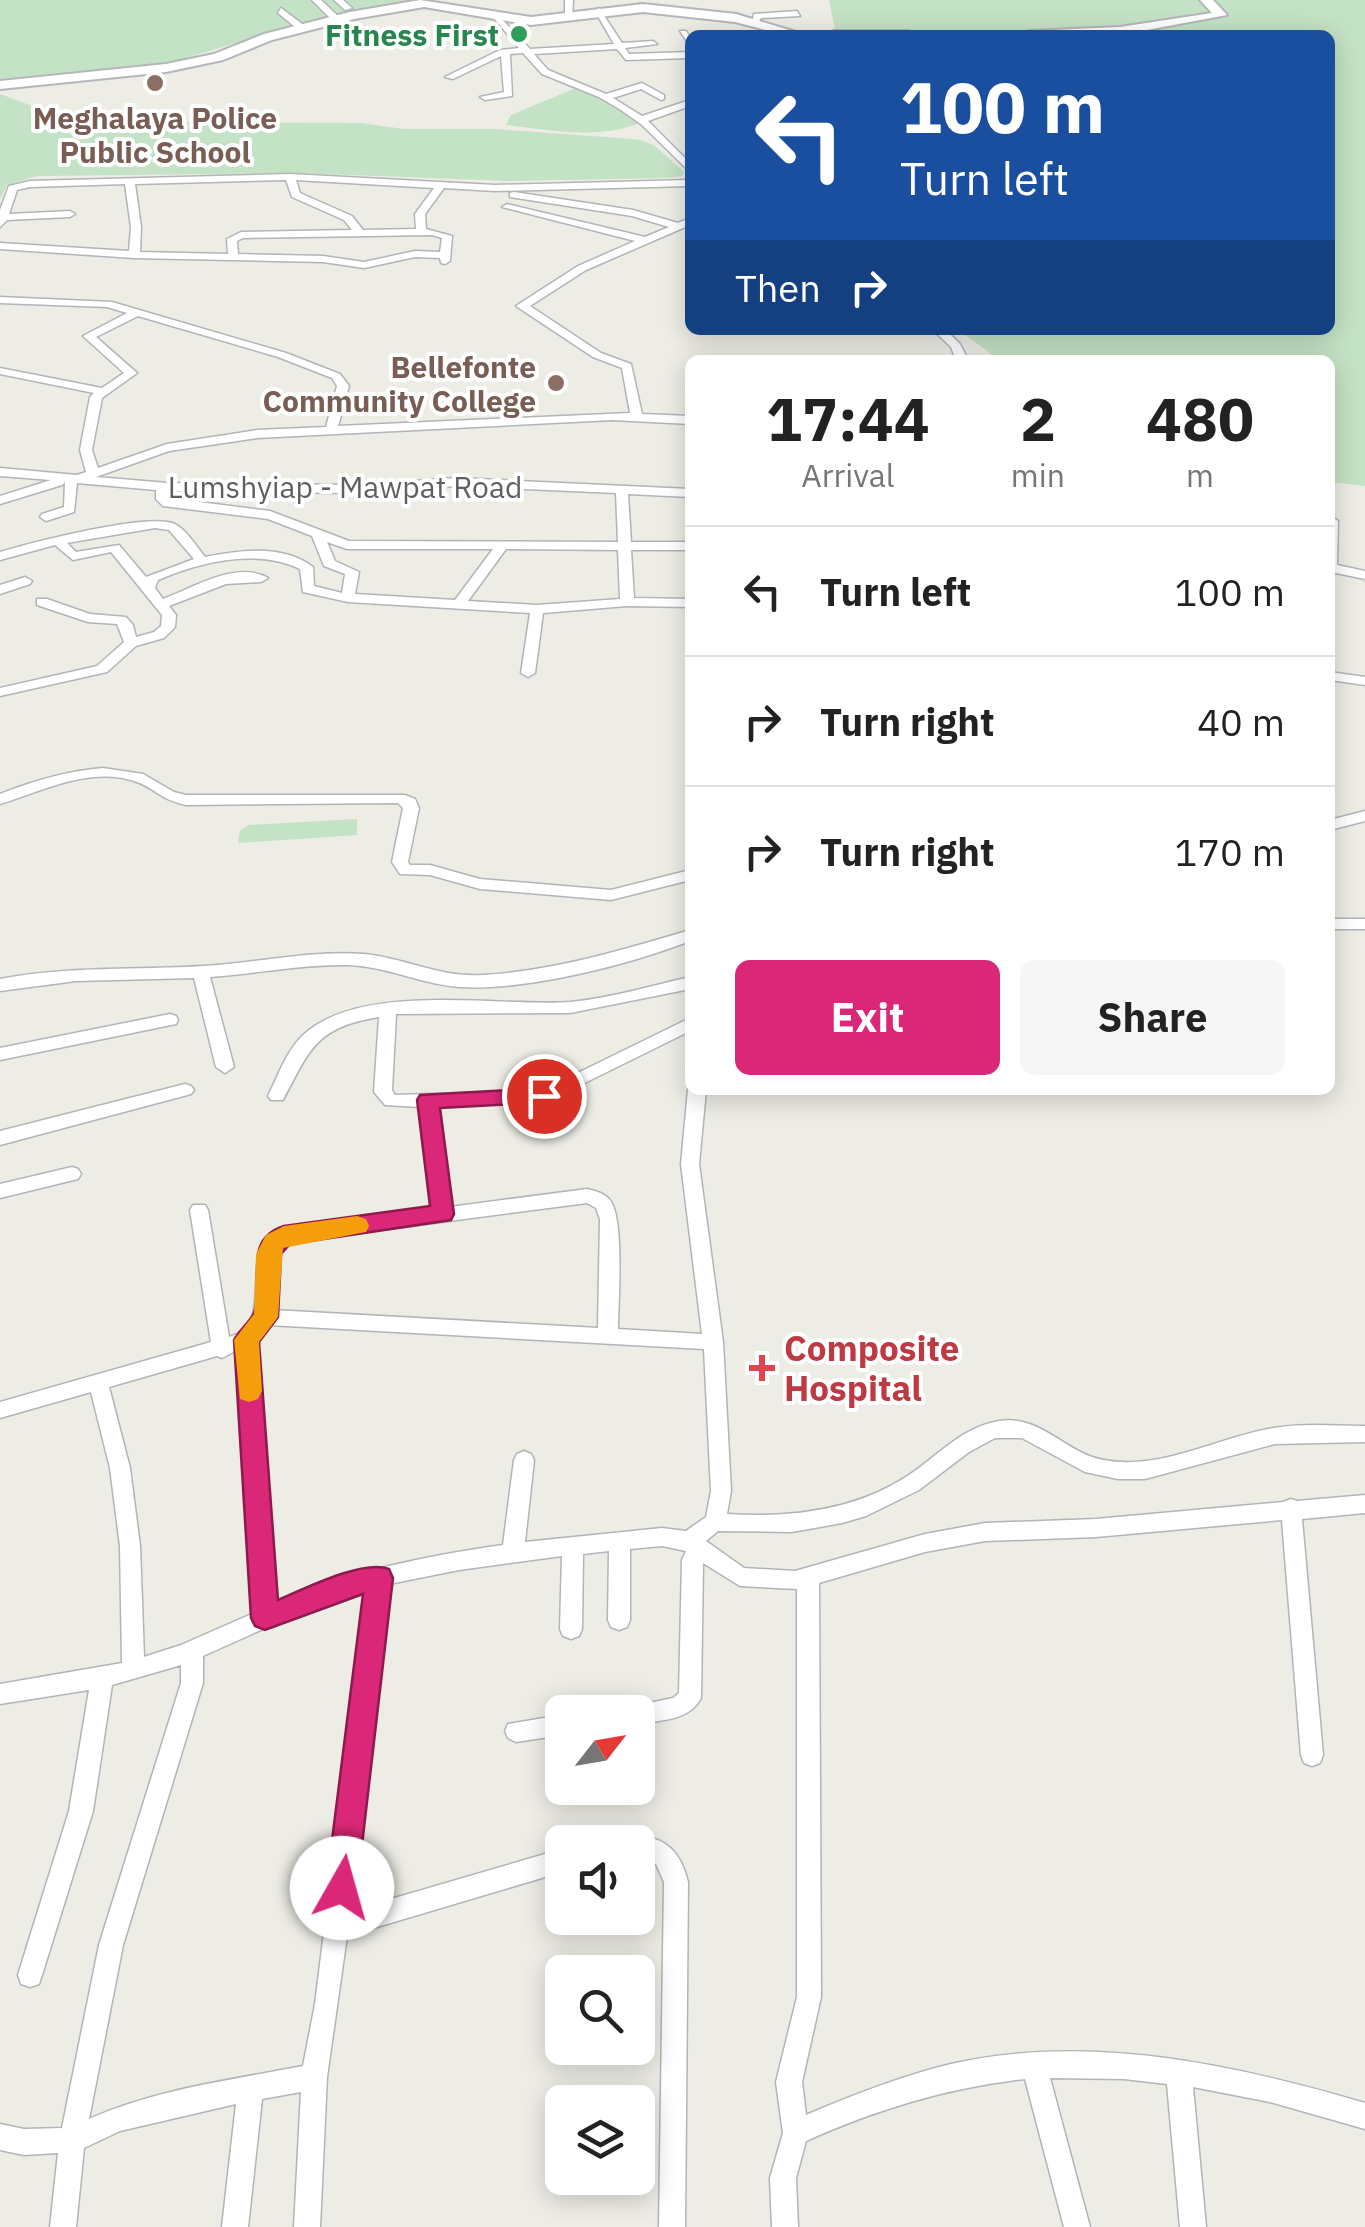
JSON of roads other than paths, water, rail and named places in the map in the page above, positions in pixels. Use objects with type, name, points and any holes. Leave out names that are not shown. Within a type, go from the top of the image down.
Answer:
[{"type":"street","points":[[316,0],[337,20]]},
{"type":"street","points":[[338,0],[348,8]]},
{"type":"street","points":[[569,0],[569,16]]},
{"type":"street","points":[[1127,30],[1220,16],[1206,0]]},
{"type":"street","points":[[0,86],[166,68],[302,29],[425,1],[497,17],[531,20],[604,7],[643,8],[756,23],[779,30]]},
{"type":"street","points":[[604,7],[626,57],[685,55]]},
{"type":"street","points":[[281,11],[302,29]]},
{"type":"street","points":[[756,23],[757,16],[797,14]]},
{"type":"street","points":[[497,17],[552,77],[605,96],[641,120],[685,164]]},
{"type":"street","points":[[450,77],[506,52],[653,44]]},
{"type":"street","points":[[468,91],[510,87],[506,52]]},
{"type":"street","points":[[468,69],[482,87]]},
{"type":"street","points":[[583,87],[604,80],[626,90]]},
{"type":"street","points":[[605,96],[642,86],[661,96]]},
{"type":"street","points":[[641,120],[685,105]]},
{"type":"street","points":[[290,177],[296,195],[348,218],[360,233]]},
{"type":"street","points":[[70,214],[1,221],[13,188],[21,185],[290,177],[495,188],[685,183]]},
{"type":"street","points":[[130,180],[136,227],[134,256]]},
{"type":"street","points":[[421,232],[420,214],[441,185]]},
{"type":"street","points":[[495,188],[518,196],[684,223]]},
{"type":"street","points":[[508,207],[645,240]]},
{"type":"street","points":[[637,419],[627,366],[596,355],[522,306],[560,280],[684,223]]},
{"type":"street","points":[[0,246],[134,256],[324,259],[364,265],[415,254],[445,258],[445,234],[240,235],[232,239],[233,256]]},
{"type":"street","points":[[0,300],[100,303],[282,356],[341,378],[343,386],[330,430]]},
{"type":"street","points":[[94,473],[86,450],[93,405],[102,391],[131,373],[89,336],[138,312]]},
{"type":"street","points":[[944,335],[960,355]]},
{"type":"street","points":[[0,370],[102,391]]},
{"type":"street","points":[[5,501],[186,444],[258,434],[612,416],[685,420]]},
{"type":"street","name":"Lumshyiap - Mawpat Road","points":[[0,472],[162,486],[355,489],[457,482],[685,492]]},
{"type":"street","points":[[46,517],[70,509],[70,480]]},
{"type":"street","points":[[162,486],[162,499],[168,503],[270,515],[346,545],[685,546]]},
{"type":"street","points":[[622,489],[627,602]]},
{"type":"street","points":[[0,556],[135,526],[165,524],[178,532],[203,562]]},
{"type":"street","points":[[318,532],[329,563],[354,576],[348,598]]},
{"type":"street","points":[[0,692],[102,669],[131,642],[159,635],[168,627],[169,615],[114,548],[73,556],[58,541]]},
{"type":"street","points":[[460,604],[501,546]]},
{"type":"street","points":[[148,588],[152,578],[203,562],[256,554],[295,560],[306,566],[308,589],[348,598],[537,609],[627,602],[685,604]]},
{"type":"street","points":[[1335,571],[1365,575]]},
{"type":"street","points":[[161,604],[194,594],[226,576],[261,578]]},
{"type":"street","points":[[0,590],[25,582]]},
{"type":"street","points":[[42,602],[88,618],[121,620],[131,642]]},
{"type":"street","points":[[528,673],[537,609]]},
{"type":"street","points":[[1335,677],[1365,681]]},
{"type":"street","points":[[0,799],[48,780],[92,775],[144,778],[161,794],[186,800],[400,798],[410,802],[400,862],[404,870],[430,870],[480,884],[610,894],[685,876]]},
{"type":"street","points":[[1335,823],[1365,816]]},
{"type":"street","points":[[1335,924],[1365,924]]},
{"type":"street","points":[[0,985],[34,978],[366,960],[457,981],[499,980],[652,950],[685,937]]},
{"type":"street","points":[[200,972],[226,1068]]},
{"type":"street","points":[[277,1096],[301,1048],[314,1034],[356,1017],[388,1010],[574,1007],[685,985]]},
{"type":"street","points":[[388,1010],[384,1092],[391,1101],[544,1096],[685,1026]]},
{"type":"street","points":[[0,1054],[170,1020]]},
{"type":"street","points":[[0,1138],[185,1090]]},
{"type":"street","points":[[655,1711],[678,1707],[690,1698],[694,1544],[714,1522],[720,1491],[713,1342],[690,1164],[697,1095]]},
{"type":"street","points":[[428,1100],[442,1214]]},
{"type":"street","points":[[0,1191],[72,1174]]},
{"type":"street","points":[[0,1410],[222,1350],[246,1340],[266,1317],[268,1254],[274,1242],[284,1236],[587,1196],[606,1206],[609,1219],[608,1335]]},
{"type":"street","points":[[199,1210],[222,1350]]},
{"type":"street","points":[[266,1317],[406,1328],[713,1342]]},
{"type":"street","points":[[246,1340],[265,1618]]},
{"type":"street","points":[[98,1381],[120,1468],[130,1546],[133,1671]]},
{"type":"street","points":[[714,1522],[769,1527],[826,1519],[892,1496],[940,1465],[961,1445],[996,1430],[1016,1427],[1034,1432],[1092,1466],[1128,1470],[1145,1470],[1275,1436],[1365,1434]]},
{"type":"street","points":[[512,1552],[524,1460]]},
{"type":"street","points":[[0,1694],[133,1671],[338,1588],[421,1566],[512,1552],[662,1537],[694,1544],[740,1577],[808,1578],[952,1536],[1096,1528],[1365,1504]]},
{"type":"street","points":[[1291,1508],[1312,1755]]},
{"type":"street","points":[[619,1620],[620,1541]]},
{"type":"street","points":[[570,1629],[573,1545]]},
{"type":"street","points":[[306,2227],[314,2077],[337,1927],[379,1578]]},
{"type":"street","points":[[785,2227],[782,2178],[796,2133],[789,2082],[809,1998],[808,1578]]},
{"type":"street","points":[[63,2227],[72,2140],[111,1944],[192,1683],[192,1650]]},
{"type":"street","points":[[30,1975],[81,1810],[102,1678]]},
{"type":"street","points":[[516,1731],[545,1727]]},
{"type":"street","points":[[655,1850],[662,1851],[672,1863],[676,1882],[672,2227]]},
{"type":"street","points":[[337,1927],[545,1865]]},
{"type":"street","points":[[796,2133],[846,2110],[972,2072],[1034,2065],[1179,2071],[1300,2096],[1365,2116]]},
{"type":"street","points":[[1034,2065],[1077,2227]]},
{"type":"street","points":[[1179,2071],[1193,2227]]},
{"type":"street","points":[[0,2137],[24,2142],[72,2140],[118,2120],[314,2077]]},
{"type":"street","points":[[234,2227],[250,2089]]},
{"type":"place","name":"Fitness First","points":[[519,34]]},
{"type":"place","name":"Meghalaya Police Public School","points":[[155,83]]},
{"type":"place","name":"Bellefonte Community College","points":[[556,383]]},
{"type":"place","name":"Composite Hospital","points":[[762,1368]]}]
